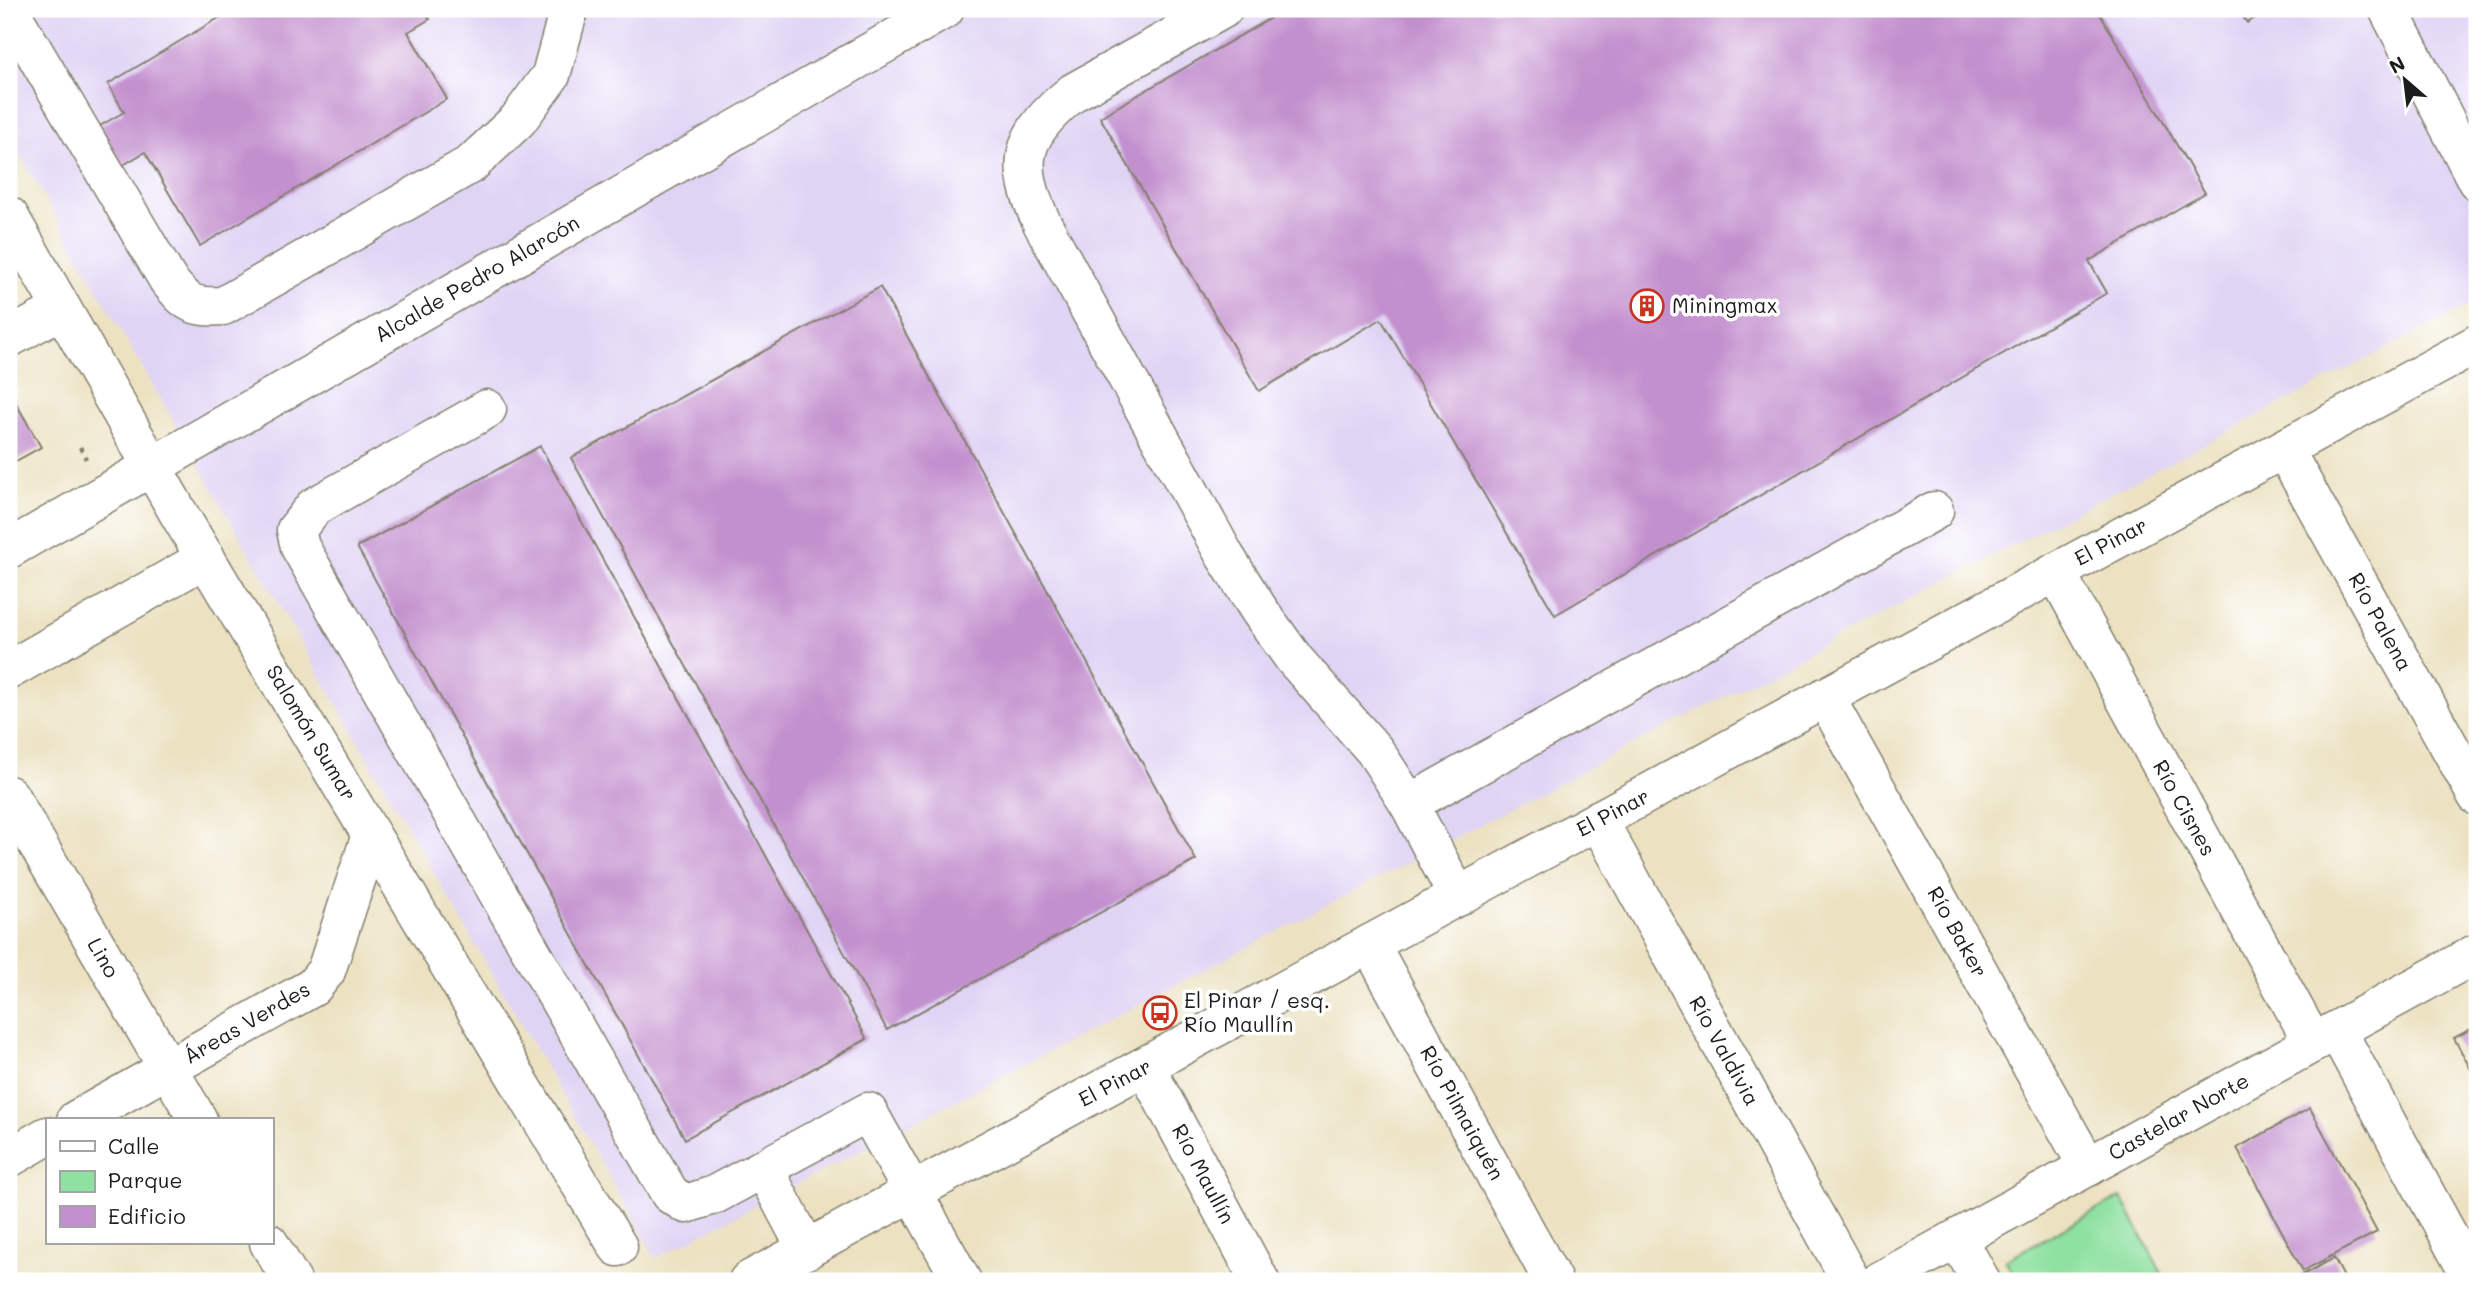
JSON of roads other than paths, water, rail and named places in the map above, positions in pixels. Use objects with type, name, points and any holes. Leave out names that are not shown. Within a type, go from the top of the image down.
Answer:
[{"type":"street","points":[[9,9],[168,280],[184,300],[201,307],[223,306],[471,164],[518,120],[551,75],[569,9]]},
{"type":"street","name":"Alcalde Pedro Alarcón","points":[[9,549],[945,9]]},
{"type":"street","points":[[1223,9],[1074,92],[1056,106],[1043,119],[1027,151],[1027,186],[1042,223],[1224,556],[1294,659],[1375,751],[1409,804],[1458,897]]},
{"type":"street","points":[[2388,9],[2477,181]]},
{"type":"street","name":"Salomón Sumar","points":[[9,216],[206,558],[618,1247]]},
{"type":"street","points":[[9,338],[62,309]]},
{"type":"street","name":"El Pinar","points":[[748,1281],[2477,344]]},
{"type":"street","points":[[487,410],[314,507],[296,530],[300,547],[670,1194],[686,1204],[714,1195],[868,1112],[962,1281]]},
{"type":"street","name":"Río Palena","points":[[2284,449],[2477,796]]},
{"type":"street","points":[[1409,804],[1934,511]]},
{"type":"street","points":[[9,670],[206,558]]},
{"type":"street","name":"Río Cisnes","points":[[2056,572],[2325,1037],[2473,1281]]},
{"type":"street","name":"Río Baker","points":[[1825,697],[2088,1167]]},
{"type":"street","name":"Lino","points":[[9,795],[197,1118]]},
{"type":"street","name":"Río Valdivia","points":[[1598,820],[1851,1281]]},
{"type":"street","name":"Áreas Verdes","points":[[80,1118],[305,992],[320,980],[326,971],[371,835]]},
{"type":"street","name":"Río Pilmaiquén","points":[[1370,944],[1553,1281]]},
{"type":"street","name":"Castelar Norte","points":[[1881,1281],[2477,953]]},
{"type":"street","name":"Río Maullín","points":[[1145,1066],[1260,1281]]},
{"type":"street","points":[[9,1158],[46,1137]]},
{"type":"street","points":[[764,1169],[807,1250]]},
{"type":"street","points":[[1958,1239],[1981,1281]]},
{"type":"street","points":[[270,1244],[292,1281]]},
{"type":"place","name":"Miningmax","points":[[1647,306]]},
{"type":"place","name":"El Pinar / esq. Río Maullín","points":[[1160,1013]]}]
